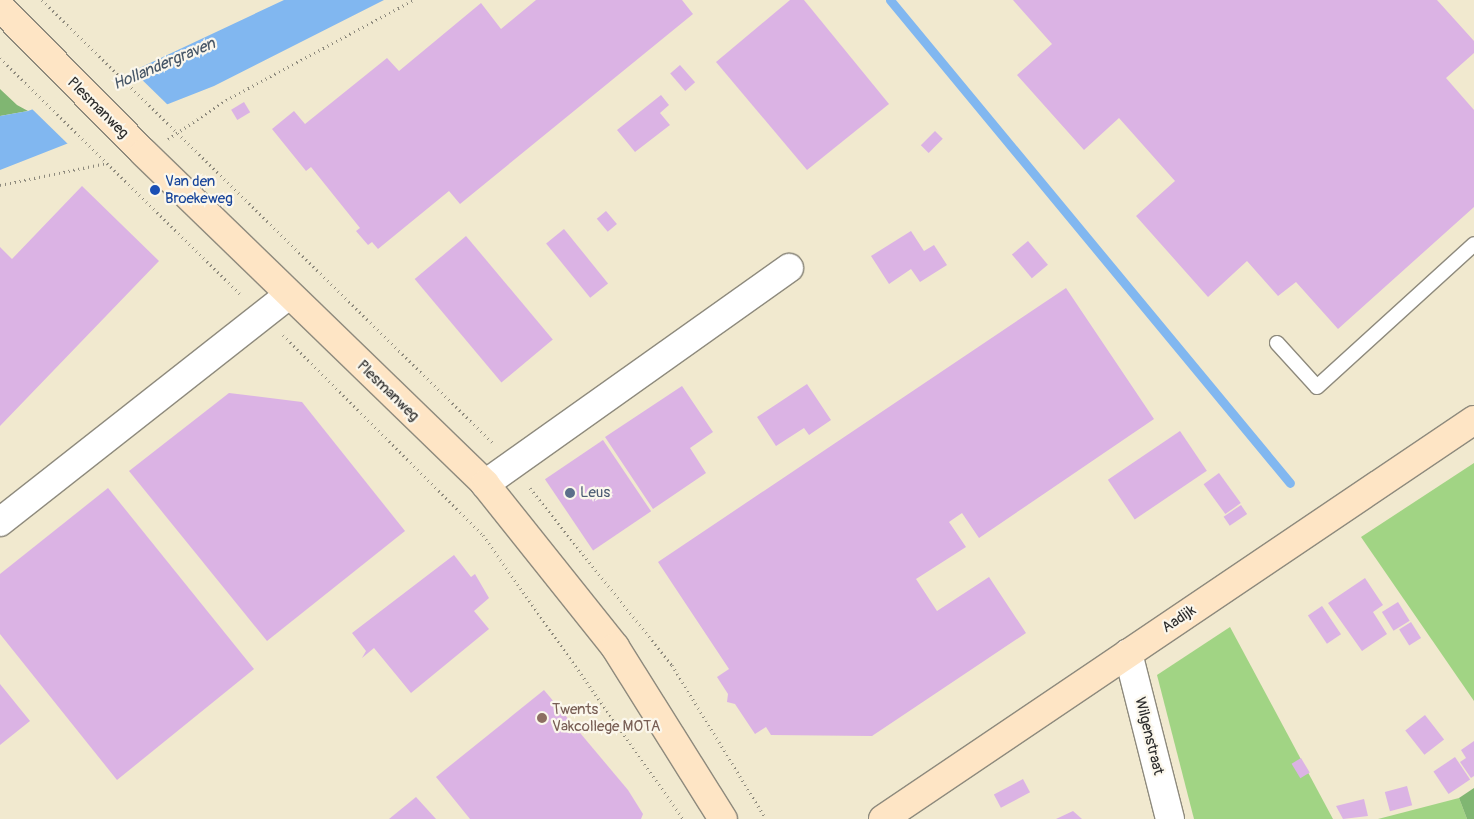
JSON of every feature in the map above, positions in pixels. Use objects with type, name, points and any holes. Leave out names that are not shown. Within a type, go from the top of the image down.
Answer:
[{"type":"main road","name":"Plesmanweg","points":[[0,7],[75,85],[288,295],[486,484],[615,647],[723,819]]},
{"type":"main road","name":"Aadijk","points":[[884,819],[1474,420]]},
{"type":"street","points":[[486,484],[790,268]]},
{"type":"street","points":[[0,522],[260,313],[288,295]]},
{"type":"street","name":"Wilgenstraat","points":[[1128,653],[1170,819]]},
{"type":"lane","points":[[1277,343],[1317,387],[1474,244]]},
{"type":"path","points":[[42,0],[165,120]]},
{"type":"path","points":[[0,186],[144,153],[226,100],[413,0]]},
{"type":"path","points":[[0,58],[483,535],[683,819]]},
{"type":"green space","points":[[0,89],[17,105],[28,111],[0,116]]},
{"type":"green space","points":[[1474,463],[1474,701],[1361,537]]},
{"type":"green space","points":[[1230,627],[1333,819],[1194,819],[1157,675]]},
{"type":"green space","points":[[1474,788],[1474,819],[1467,819],[1459,798]]},
{"type":"green space","points":[[1459,798],[1467,819],[1378,819]]},
{"type":"water","name":"Hollandergraven","points":[[284,0],[384,0],[214,86],[0,170],[0,116],[28,111],[131,72]]},
{"type":"pier","points":[[131,69],[171,108],[71,147],[30,107]]},
{"type":"building","points":[[536,0],[682,0],[693,14],[460,204],[449,191],[378,249],[372,242],[368,245],[356,231],[360,228],[311,167],[306,171],[272,129],[294,111],[305,124],[387,58],[399,71],[481,3],[501,29]]},
{"type":"building","points":[[790,0],[804,0],[889,104],[807,170],[716,62]]},
{"type":"building","points":[[1013,0],[1437,0],[1474,41],[1474,53],[1446,78],[1474,110],[1474,207],[1338,329],[1296,282],[1278,296],[1247,261],[1208,297],[1136,216],[1175,181],[1119,118],[1084,150],[1017,75],[1052,44]]},
{"type":"building","points":[[680,65],[695,82],[685,91],[670,74]]},
{"type":"building","points":[[661,95],[669,105],[660,113],[670,125],[635,152],[617,130]]},
{"type":"building","points":[[244,102],[250,112],[237,120],[231,110]]},
{"type":"building","points":[[935,131],[943,139],[929,153],[921,145]]},
{"type":"building","points":[[82,186],[159,261],[0,426],[0,247],[12,259]]},
{"type":"building","points":[[606,211],[617,224],[608,232],[597,219]]},
{"type":"building","points":[[564,229],[608,283],[590,298],[546,243]]},
{"type":"building","points":[[911,231],[924,251],[934,245],[947,265],[920,282],[911,269],[889,284],[871,256]]},
{"type":"building","points":[[466,236],[553,339],[501,382],[415,279]]},
{"type":"building","points":[[1028,241],[1048,265],[1032,278],[1012,254]]},
{"type":"building","points":[[1066,288],[1154,419],[979,538],[962,513],[949,522],[966,547],[916,579],[937,611],[989,577],[1026,633],[872,736],[771,735],[766,727],[755,734],[735,704],[727,702],[728,694],[717,677],[729,669],[658,562]]},
{"type":"building","points":[[807,384],[831,420],[809,435],[804,428],[776,446],[757,417]]},
{"type":"building","points":[[682,386],[713,432],[690,448],[706,473],[653,509],[605,437]]},
{"type":"building","points":[[229,393],[302,402],[405,531],[267,641],[129,471]]},
{"type":"building","points":[[1180,431],[1207,471],[1135,519],[1108,480]]},
{"type":"building","points":[[603,440],[651,511],[593,550],[545,479]]},
{"type":"building","points":[[1219,473],[1241,503],[1225,514],[1204,484]]},
{"type":"building","points":[[108,488],[254,669],[117,780],[0,634],[0,574]]},
{"type":"building","points":[[1241,505],[1247,514],[1230,526],[1224,517]]},
{"type":"building","points":[[454,555],[471,577],[475,574],[489,598],[474,611],[489,629],[411,693],[374,648],[362,658],[366,651],[352,633]]},
{"type":"building","points":[[1365,578],[1383,605],[1373,612],[1387,634],[1362,651],[1328,603]]},
{"type":"building","points":[[1398,602],[1410,621],[1394,631],[1382,612]]},
{"type":"building","points":[[1322,606],[1341,634],[1327,644],[1308,616]]},
{"type":"building","points":[[1411,622],[1421,638],[1409,646],[1399,629]]},
{"type":"building","points":[[0,684],[30,721],[0,745]]},
{"type":"building","name":"Twents Vakcollege MOTA","points":[[544,690],[628,790],[643,814],[641,819],[470,819],[436,777]]},
{"type":"building","points":[[1425,715],[1444,739],[1424,755],[1405,730]]},
{"type":"building","points":[[1474,741],[1474,776],[1471,778],[1460,762],[1466,758],[1461,750]]},
{"type":"building","points":[[1455,757],[1470,779],[1449,794],[1433,772]]},
{"type":"building","points":[[1301,758],[1310,773],[1300,778],[1292,764]]},
{"type":"building","points":[[1023,779],[1030,792],[1001,808],[994,794]]},
{"type":"building","points":[[1407,786],[1412,805],[1390,811],[1385,792]]},
{"type":"building","points":[[416,797],[436,819],[389,819]]},
{"type":"building","points":[[1364,799],[1368,816],[1343,819],[1336,806]]},
{"type":"building","points":[[1073,811],[1082,819],[1056,819]]},
{"type":"waterway","points":[[890,0],[1290,483]]},
{"type":"place","name":"Van den Broekeweg","points":[[155,190]]},
{"type":"place","name":"Leus","points":[[570,493]]},
{"type":"place","name":"Twents Vakcollege MOTA","points":[[542,718]]}]
